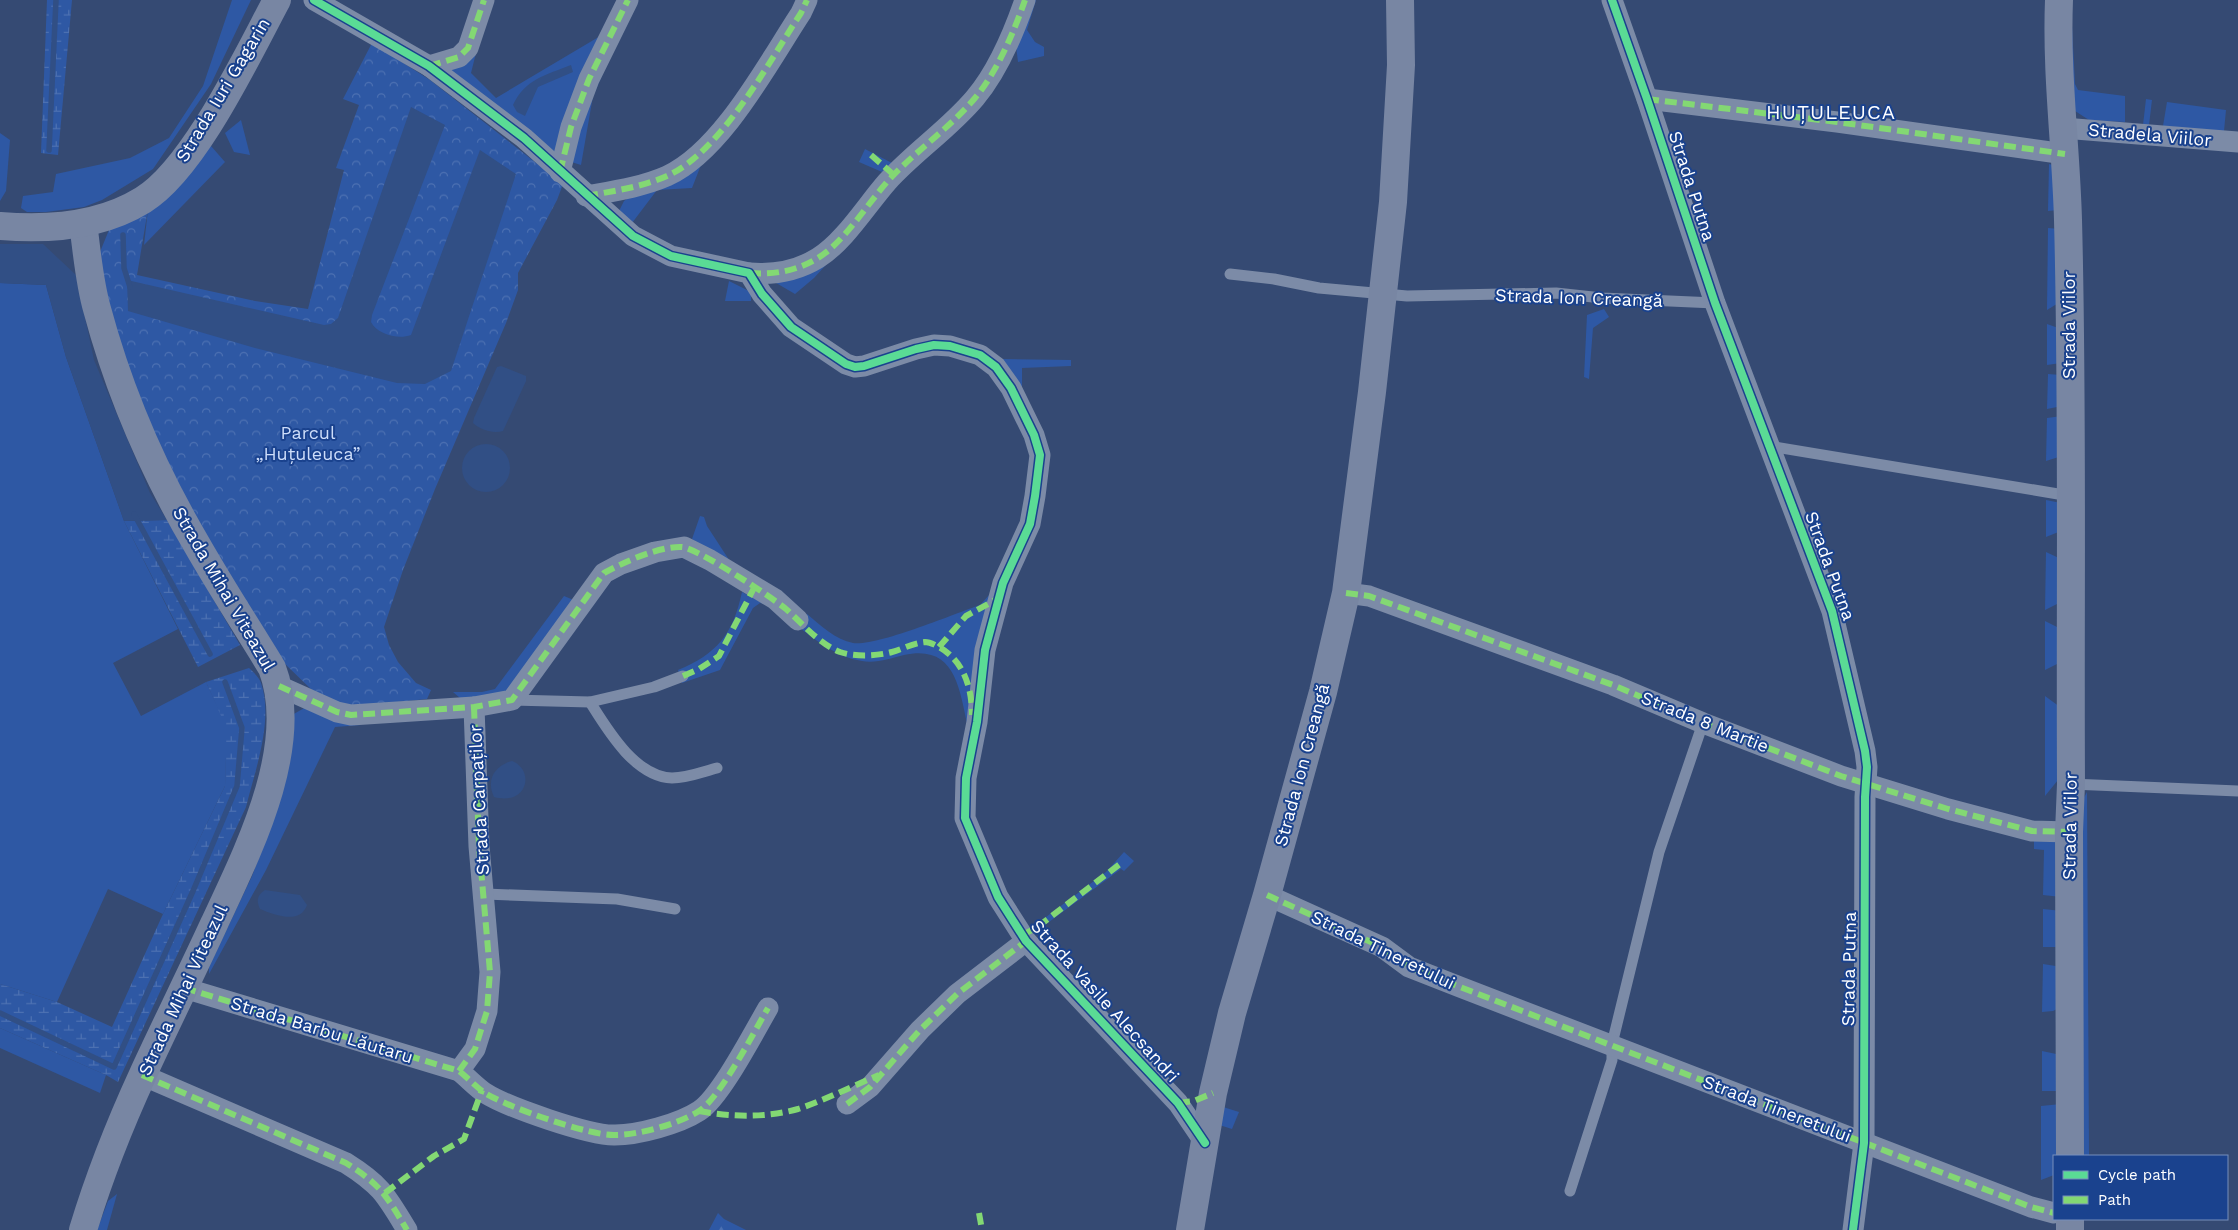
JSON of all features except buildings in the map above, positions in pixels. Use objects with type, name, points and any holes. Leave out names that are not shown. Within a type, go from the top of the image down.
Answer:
[{"type":"street","name":"Strada Iuri Gagarin","points":[[0,226],[52,227],[83,223],[143,200],[159,188],[197,141],[278,0]]},
{"type":"street","points":[[314,0],[429,66],[524,138],[586,196],[633,236],[671,256],[749,274],[765,274],[796,269],[818,258],[836,245],[894,174],[975,98],[990,76],[1016,27],[1025,0]]},
{"type":"street","points":[[429,66],[459,57],[468,48],[484,0]]},
{"type":"street","points":[[560,172],[571,127],[589,79],[628,0]]},
{"type":"street","points":[[586,196],[646,184],[669,175],[700,153],[746,99],[801,13],[807,0]]},
{"type":"street","name":"Strada Ion Creangă","points":[[1190,1230],[1213,1093],[1232,1013],[1323,692],[1346,593],[1394,202],[1401,65],[1400,0]]},
{"type":"street","name":"Strada Putna","points":[[1612,0],[1715,304],[1832,611],[1865,751],[1867,784],[1865,798],[1864,1143],[1853,1230]]},
{"type":"street","name":"Strada Viilor","points":[[2059,0],[2059,81],[2068,220],[2071,784],[2069,832],[2070,1155]]},
{"type":"street","name":"Strada Putna","points":[[1647,99],[1905,131],[2064,141]]},
{"type":"street","name":"Stradela Viilor","points":[[2064,141],[2238,142]]},
{"type":"street","name":"Strada Mihai Viteazul","points":[[83,223],[96,308],[121,383],[164,486],[187,528],[272,668],[279,686],[281,704],[278,746],[270,788],[237,875],[142,1075],[92,1200],[83,1230]]},
{"type":"street","name":"Strada Vasile Alecsandri","points":[[749,274],[762,294],[791,327],[846,364],[855,367],[864,366],[916,349],[934,345],[950,346],[980,355],[996,368],[1011,388],[1038,445],[1040,470],[1030,524],[1003,583],[986,650],[977,722],[964,800],[964,818],[998,897],[1026,940],[1178,1103],[1205,1143]]},
{"type":"street","points":[[512,700],[604,573],[620,564],[655,552],[684,547],[691,550],[775,599],[798,620]]},
{"type":"street","name":"Strada 8 Martie","points":[[1346,593],[1369,596],[1526,652],[1841,776],[1948,809],[2032,831],[2069,832]]},
{"type":"street","name":"Strada Carpaților","points":[[279,686],[337,712],[351,715],[474,707],[512,700]]},
{"type":"street","name":"Strada Carpaților","points":[[474,707],[479,846],[485,894]]},
{"type":"street","points":[[460,1071],[475,1049],[488,1011],[490,972],[485,894]]},
{"type":"street","name":"Strada Tineretului","points":[[1267,895],[1382,947],[1410,967],[2031,1208],[2053,1213]]},
{"type":"street","points":[[847,1104],[870,1087],[920,1030],[957,994],[1026,940]]},
{"type":"street","name":"Strada Barbu Lăutaru","points":[[184,988],[460,1071],[486,1094],[545,1118],[615,1136],[676,1121],[699,1111],[712,1099],[768,1008]]},
{"type":"street","points":[[142,1075],[346,1163],[370,1178],[385,1193],[406,1230]]},
{"type":"street","points":[[1178,1103],[1194,1101],[1213,1093]]},
{"type":"lane","name":"Strada Ion Creangă","points":[[1230,274],[1274,279],[1319,288],[1407,296],[1556,293],[1602,298],[1715,304]]},
{"type":"lane","points":[[1769,446],[2070,496]]},
{"type":"lane","name":"Strada Carpaților","points":[[512,700],[590,702],[654,687],[683,676]]},
{"type":"lane","points":[[590,702],[621,748],[650,770],[663,777],[673,778],[717,768]]},
{"type":"lane","points":[[1570,1191],[1612,1060],[1612,1044],[1659,852],[1703,723]]},
{"type":"lane","points":[[2071,784],[2238,790]]},
{"type":"lane","points":[[485,894],[617,899],[675,909]]},
{"type":"green space","points":[[47,0],[72,0],[58,155],[41,153]]},
{"type":"green space","points":[[232,0],[251,0],[211,84],[153,169],[102,200],[84,207],[46,212],[27,212],[21,208],[23,196],[53,192],[56,174],[130,158],[169,138],[203,86]]},
{"type":"green space","points":[[1031,0],[1036,0],[1027,30],[1035,42],[1044,47],[1044,56],[1018,62],[1016,46]]},
{"type":"green space","points":[[2072,26],[2075,84],[2078,90],[2125,96],[2125,122],[2089,120],[2072,109],[2068,34]]},
{"type":"green space","points":[[607,32],[556,158],[446,71],[476,53],[471,73],[496,98]]},
{"type":"green space","name":"Parcul „Huțuleuca”","points":[[372,43],[430,80],[563,184],[557,200],[518,273],[518,290],[506,323],[435,489],[403,570],[384,627],[389,645],[398,662],[416,683],[431,690],[427,699],[347,707],[313,691],[283,662],[197,524],[134,393],[101,285],[100,252],[109,230],[148,209],[137,275],[255,301],[308,309],[344,170],[336,168],[359,105],[343,99]]},
{"type":"green space","points":[[603,74],[593,96],[581,165],[568,161],[576,129]]},
{"type":"green space","points":[[2146,99],[2152,100],[2149,125],[2143,125]]},
{"type":"green space","points":[[2167,102],[2226,110],[2224,131],[2163,126]]},
{"type":"green space","points":[[241,120],[250,155],[234,152],[225,133]]},
{"type":"green space","points":[[0,133],[10,140],[6,191],[0,201]]},
{"type":"green space","points":[[211,146],[225,162],[144,245],[148,209]]},
{"type":"green space","points":[[865,149],[892,163],[882,172],[859,162]]},
{"type":"green space","points":[[2049,164],[2056,166],[2058,210],[2048,211]]},
{"type":"green space","points":[[701,165],[692,188],[657,190],[632,223],[619,211],[624,201],[635,193]]},
{"type":"green space","points":[[2048,228],[2060,229],[2060,302],[2047,310]]},
{"type":"green space","points":[[843,246],[814,278],[795,294],[771,280]]},
{"type":"green space","points":[[729,281],[751,292],[751,301],[725,301]]},
{"type":"green space","points":[[0,283],[46,285],[66,357],[124,521],[178,629],[113,663],[141,716],[206,682],[227,727],[225,786],[163,914],[108,889],[57,1002],[0,984]]},
{"type":"green space","points":[[1604,309],[1609,317],[1593,328],[1589,379],[1584,377],[1587,315]]},
{"type":"green space","points":[[2047,324],[2061,329],[2061,363],[2047,365]]},
{"type":"green space","points":[[1002,359],[1071,360],[1071,366],[1022,368],[1022,395]]},
{"type":"green space","points":[[2048,374],[2061,375],[2062,406],[2047,409]]},
{"type":"green space","points":[[2062,416],[2062,456],[2046,461],[2047,418]]},
{"type":"green space","points":[[2046,500],[2061,503],[2061,531],[2046,537]]},
{"type":"green space","points":[[700,516],[704,517],[707,526],[735,569],[692,539]]},
{"type":"green space","points":[[167,520],[240,645],[198,667],[124,521]]},
{"type":"green space","points":[[2046,552],[2061,559],[2061,602],[2045,610]]},
{"type":"green space","points":[[742,592],[765,604],[760,603],[753,608],[720,670],[682,683],[678,670],[703,657],[721,641],[734,620]]},
{"type":"green space","points":[[991,593],[967,723],[957,682],[944,662],[934,656],[921,653],[872,662],[853,659],[835,652],[796,625],[807,614],[828,632],[840,639],[853,643],[864,643],[896,635],[980,605]]},
{"type":"green space","points":[[564,596],[576,601],[508,693],[488,698],[460,698],[453,692],[482,692],[495,689]]},
{"type":"green space","points":[[2045,621],[2061,629],[2061,662],[2045,670]]},
{"type":"green space","points":[[249,668],[261,683],[265,712],[262,745],[246,807],[118,1082],[0,1028],[0,984],[57,1002],[112,1027],[163,914],[225,786],[226,727],[206,682]]},
{"type":"green space","points":[[2045,696],[2060,707],[2058,780],[2045,796]]},
{"type":"green space","points":[[306,707],[337,720],[361,725],[335,727],[266,870],[209,974],[209,967],[252,876],[267,837],[292,715]]},
{"type":"green space","points":[[2087,792],[2089,1155],[2081,1155],[2080,805]]},
{"type":"green space","points":[[2034,839],[2057,840],[2061,897],[2043,895],[2044,850],[2034,849]]},
{"type":"green space","points":[[1124,852],[1134,861],[1124,871],[1121,869],[1034,933],[1034,926],[1106,872]]},
{"type":"green space","points":[[2043,909],[2062,911],[2062,947],[2043,947]]},
{"type":"green space","points":[[2043,964],[2062,967],[2061,1007],[2053,1011],[2042,1012]]},
{"type":"green space","points":[[0,1028],[106,1075],[100,1093],[0,1048]]},
{"type":"green space","points":[[2042,1051],[2061,1055],[2060,1091],[2042,1091]]},
{"type":"green space","points":[[2061,1104],[2060,1155],[2053,1155],[2053,1175],[2041,1180],[2041,1106]]},
{"type":"green space","points":[[1220,1106],[1239,1112],[1232,1129],[1216,1124]]},
{"type":"green space","points":[[117,1194],[107,1230],[97,1230],[108,1201]]},
{"type":"green space","points":[[718,1213],[724,1219],[746,1230],[709,1230]]},
{"type":"shaded area","points":[[571,65],[573,72],[538,87],[525,116],[517,112],[513,105],[524,89],[537,79]]},
{"type":"shaded area","points":[[411,107],[445,125],[372,315],[371,322],[378,330],[388,335],[400,337],[411,335],[480,150],[516,174],[451,371],[425,384],[397,383],[255,348],[128,311],[127,280],[324,325],[331,324],[338,318]]},
{"type":"shaded area","points":[[0,244],[43,244],[76,275],[94,360],[150,493],[167,520],[124,521],[66,357],[46,285],[0,283]]},
{"type":"shaded area","points":[[501,366],[526,376],[526,381],[503,431],[491,432],[473,423],[497,367]]},
{"type":"shaded area","points":[[481,444],[491,444],[503,451],[510,463],[510,473],[503,485],[491,492],[481,492],[473,488],[466,481],[462,473],[462,463],[466,455],[473,448]]},
{"type":"shaded area","points":[[512,761],[524,772],[524,786],[521,792],[505,798],[494,797],[491,785],[493,774],[500,766]]},
{"type":"shaded area","points":[[265,890],[300,895],[307,905],[304,911],[293,917],[280,916],[260,909],[258,903],[259,896]]},
{"type":"waterway","points":[[49,150],[56,0]]},
{"type":"waterway","points":[[123,235],[124,268],[130,287]]},
{"type":"waterway","points":[[134,514],[210,654]]},
{"type":"waterway","points":[[0,1013],[114,1067],[193,891],[237,786],[242,728],[225,682]]},
{"type":"marked path","points":[[429,66],[459,57],[468,48],[484,0]]},
{"type":"marked path","points":[[560,172],[571,127],[589,79],[628,0]]},
{"type":"marked path","points":[[586,196],[638,186],[657,180],[687,164],[725,127],[742,104],[801,13],[807,0]]},
{"type":"marked path","points":[[749,273],[776,273],[802,266],[818,258],[837,243],[887,182],[954,120],[983,88],[1004,51],[1025,0]]},
{"type":"marked path","points":[[1647,99],[1837,122],[2065,154]]},
{"type":"marked path","points":[[871,155],[894,175]]},
{"type":"marked path","points":[[279,686],[337,712],[351,715],[474,707],[512,700],[604,573],[652,552],[682,547],[718,564],[751,585],[786,609],[818,639],[840,652],[859,655],[880,654],[925,642],[939,647],[955,660],[965,676],[972,705],[972,715]]},
{"type":"marked path","points":[[683,676],[699,669],[719,656],[754,588]]},
{"type":"marked path","points":[[1346,593],[1369,596],[1613,685],[1703,723],[1841,776],[1948,809],[2032,831],[2069,832]]},
{"type":"marked path","points":[[939,647],[966,616],[999,598]]},
{"type":"marked path","points":[[459,1071],[475,1049],[487,1011],[490,972],[479,846],[474,707]]},
{"type":"marked path","points":[[1022,935],[1036,928],[1120,864]]},
{"type":"marked path","points":[[1267,895],[1382,947],[1409,967],[2031,1207],[2053,1213]]},
{"type":"marked path","points":[[847,1104],[870,1087],[920,1030],[957,994],[1026,941]]},
{"type":"marked path","points":[[184,988],[459,1071],[485,1093],[511,1106],[569,1126],[615,1135],[658,1128],[691,1116],[699,1111],[717,1093],[746,1048],[768,1008]]},
{"type":"marked path","points":[[142,1075],[346,1163],[382,1192],[407,1230]]},
{"type":"marked path","points":[[699,1111],[748,1116],[786,1112],[798,1109],[879,1075]]},
{"type":"marked path","points":[[385,1193],[434,1156],[464,1139],[482,1090]]},
{"type":"marked path","points":[[1178,1103],[1194,1101],[1213,1093]]},
{"type":"marked path","points":[[979,1213],[982,1230]]},
{"type":"cycle path","points":[[314,0],[429,66],[524,138],[633,236],[671,256],[749,273],[762,294],[791,327],[846,364],[855,367],[864,366],[934,345],[950,346],[980,355],[996,367],[1011,388],[1034,435],[1040,455],[1030,524],[1003,583],[985,650],[977,722],[966,778],[965,818],[998,897],[1026,941],[1178,1103],[1205,1143]]},
{"type":"cycle path","points":[[1612,0],[1715,303],[1832,611],[1865,751],[1867,767],[1865,797],[1864,1143],[1853,1230]]},
{"type":"district","name":"HUȚULEUCA","points":[[1831,112]]}]
